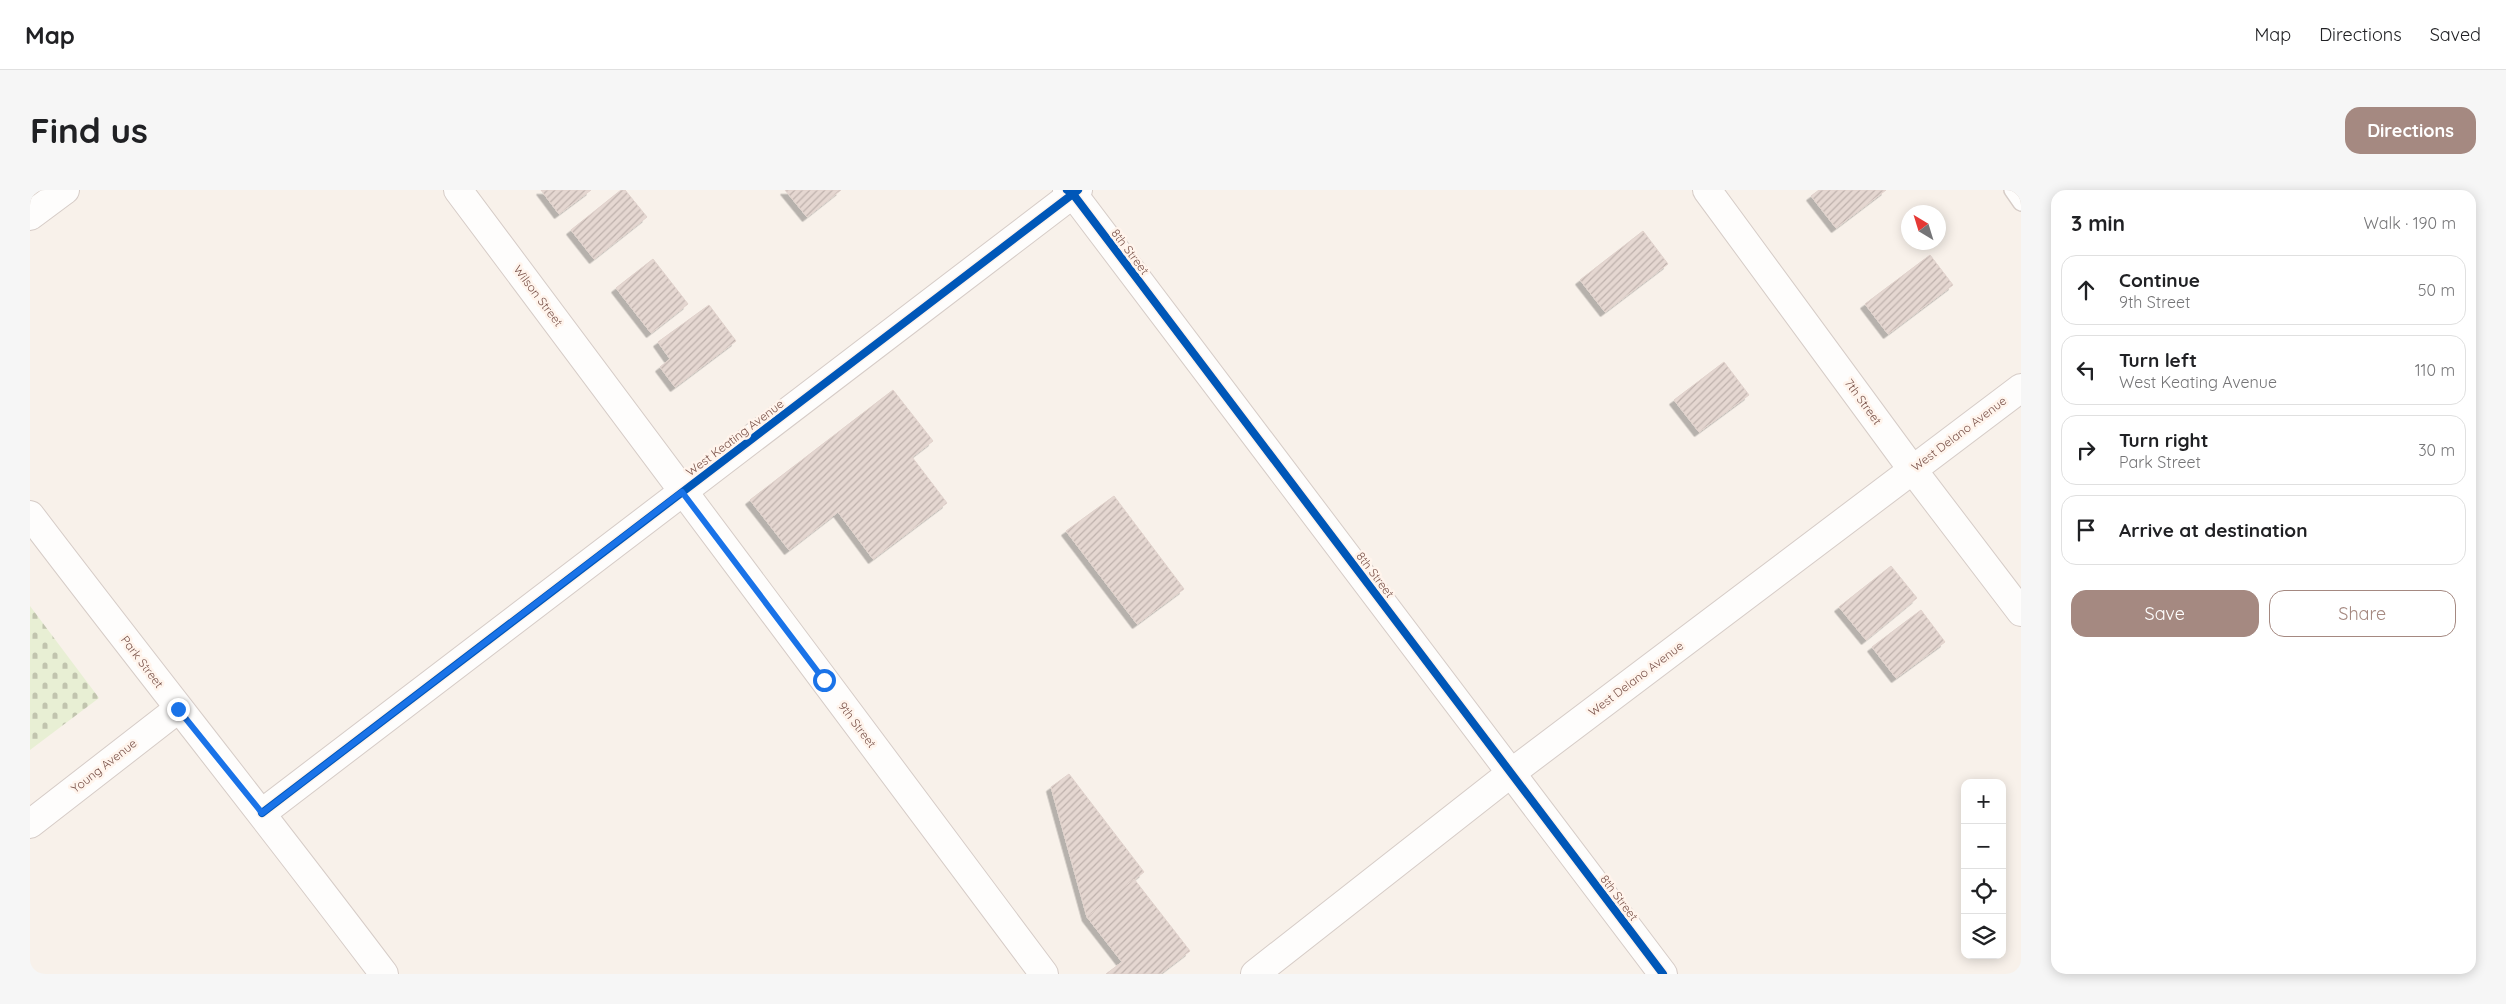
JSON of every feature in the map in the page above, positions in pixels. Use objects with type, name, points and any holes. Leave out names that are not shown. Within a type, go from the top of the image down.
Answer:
[{"type":"street","points":[[30,216],[65,190]]},
{"type":"street","name":"Wilson Street","points":[[458,190],[618,403]]},
{"type":"street","name":"7th Street","points":[[1707,190],[1912,469],[2021,612]]},
{"type":"street","name":"West Keating Avenue","points":[[262,813],[1073,191]]},
{"type":"street","name":"8th Street","points":[[1073,191],[1663,974]]},
{"type":"street","name":"West Delano Avenue","points":[[1255,974],[1511,773],[2021,388]]},
{"type":"street","name":"9th Street","points":[[618,403],[682,492],[1044,974]]},
{"type":"street","name":"Park Street","points":[[30,515],[178,709],[262,813],[384,974]]},
{"type":"street","name":"Young Avenue","points":[[30,824],[178,709]]},
{"type":"lane","points":[[2012,190],[2021,203]]},
{"type":"green space","points":[[30,606],[99,698],[30,750]]},
{"type":"building","points":[[541,190],[591,190],[559,214]]},
{"type":"building","points":[[621,190],[625,190],[647,217],[594,259],[571,230]]},
{"type":"building","points":[[785,190],[841,190],[807,217]]},
{"type":"building","points":[[1819,190],[1886,190],[1836,228],[1811,196]]},
{"type":"building","points":[[1643,231],[1668,264],[1605,312],[1580,280]]},
{"type":"building","points":[[1930,255],[1953,285],[1888,334],[1865,304]]},
{"type":"building","points":[[653,259],[688,304],[651,333],[616,288]]},
{"type":"building","points":[[709,305],[736,341],[675,387],[660,367],[670,359],[658,342]]},
{"type":"building","points":[[1724,362],[1749,395],[1699,432],[1674,400]]},
{"type":"building","points":[[893,390],[933,441],[912,457],[947,503],[873,559],[838,512],[789,550],[750,500]]},
{"type":"building","points":[[1114,496],[1184,589],[1137,624],[1066,531]]},
{"type":"building","points":[[1891,566],[1917,598],[1866,640],[1839,607]]},
{"type":"building","points":[[1921,610],[1945,642],[1896,678],[1872,647]]},
{"type":"building","points":[[1069,774],[1144,872],[1087,917],[1051,787]]},
{"type":"building","points":[[1134,879],[1190,951],[1160,974],[1106,974],[1122,962],[1087,917]]},
{"type":"cycle path","points":[[1067,190],[1073,194],[1663,974]]},
{"type":"cycle path","points":[[262,813],[1078,190]]},
{"type":"route","points":[[178,709],[262,813],[682,492],[824,680]]}]
